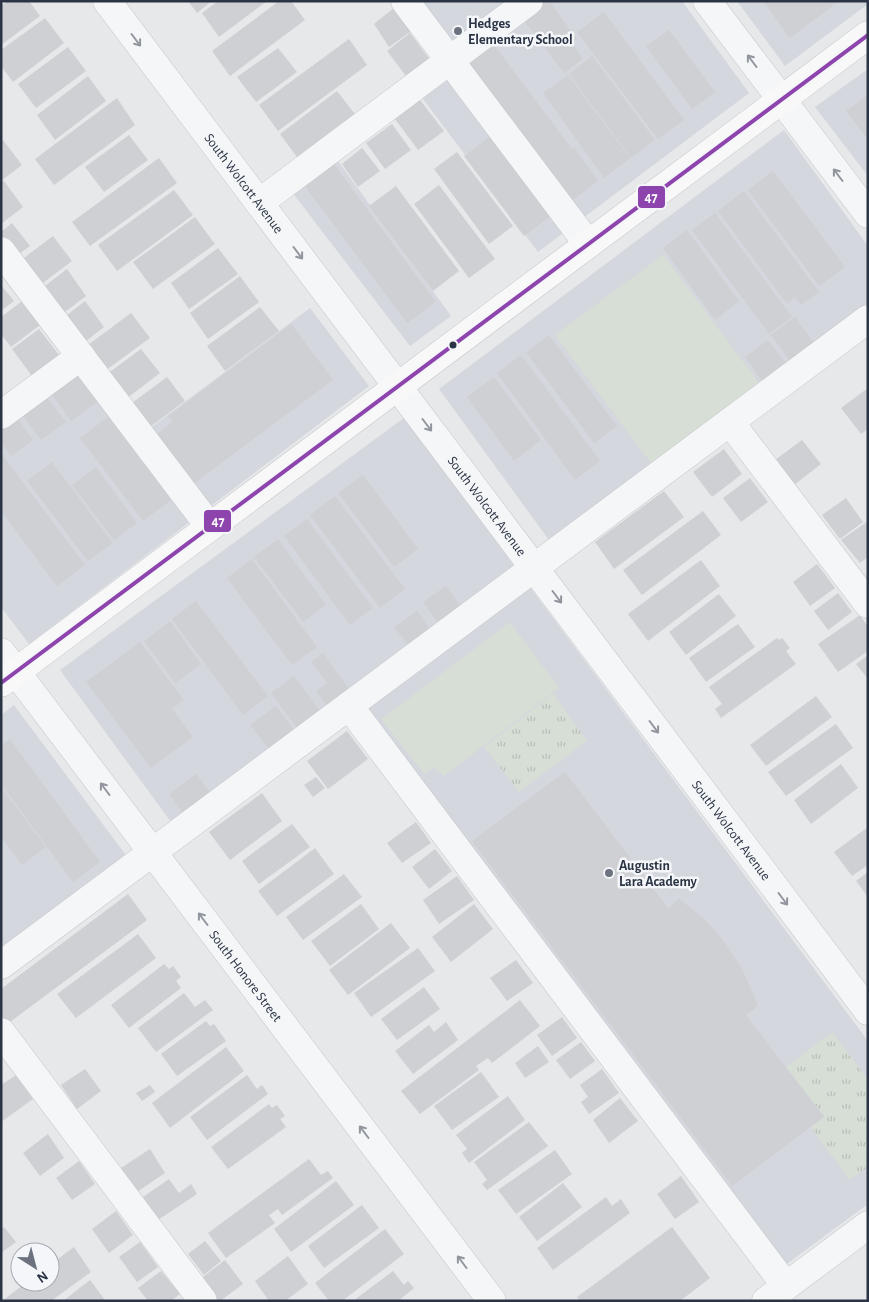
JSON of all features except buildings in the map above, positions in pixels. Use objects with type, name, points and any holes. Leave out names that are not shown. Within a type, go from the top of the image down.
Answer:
[{"type":"main road","points":[[6,669],[210,527],[868,35]]},
{"type":"street","name":"South Wolcott Avenue","points":[[107,1],[868,1011]]},
{"type":"street","points":[[405,1],[588,244]]},
{"type":"street","points":[[259,203],[529,1]]},
{"type":"street","points":[[707,1],[868,214]]},
{"type":"street","points":[[1,251],[210,527]]},
{"type":"street","points":[[1,965],[868,318]]},
{"type":"street","points":[[1,415],[81,356]]},
{"type":"street","points":[[730,422],[868,604]]},
{"type":"street","name":"South Honore Street","points":[[6,669],[153,852],[492,1301]]},
{"type":"street","points":[[349,706],[776,1293],[868,1225]]},
{"type":"street","points":[[1,1032],[203,1301]]},
{"type":"shaded area","points":[[405,1],[682,1],[749,93],[538,252],[414,87],[449,60]]},
{"type":"shaded area","points":[[737,1],[868,1],[868,4],[785,66]]},
{"type":"shaded area","points":[[868,69],[868,176],[815,107]]},
{"type":"shaded area","points":[[784,130],[868,246],[868,319],[557,551],[439,389]]},
{"type":"shaded area","points":[[330,150],[451,316],[410,346],[285,183]]},
{"type":"shaded area","points":[[310,308],[369,386],[29,644],[1,607],[1,415],[81,356],[141,435]]},
{"type":"shaded area","name":"Augustin Lara Academy","points":[[404,418],[868,1041],[868,1204],[776,1272],[349,706],[179,833],[60,670]]},
{"type":"shaded area","points":[[14,705],[134,866],[1,965],[1,715]]},
{"type":"green space","points":[[663,255],[762,387],[654,467],[555,335]]},
{"type":"green space","points":[[510,622],[559,688],[444,776],[434,767],[424,774],[381,719]]},
{"type":"green space","points":[[553,694],[587,741],[519,792],[484,747]]},
{"type":"green space","points":[[832,1032],[868,1079],[868,1167],[850,1180],[810,1127],[824,1116],[786,1067]]},
{"type":"transit line","name":"47","points":[[1,683],[868,35]]},
{"type":"place","name":"Hedges Elementary School","points":[[458,31]]},
{"type":"place","name":"Augustin Lara Academy","points":[[609,873]]}]
